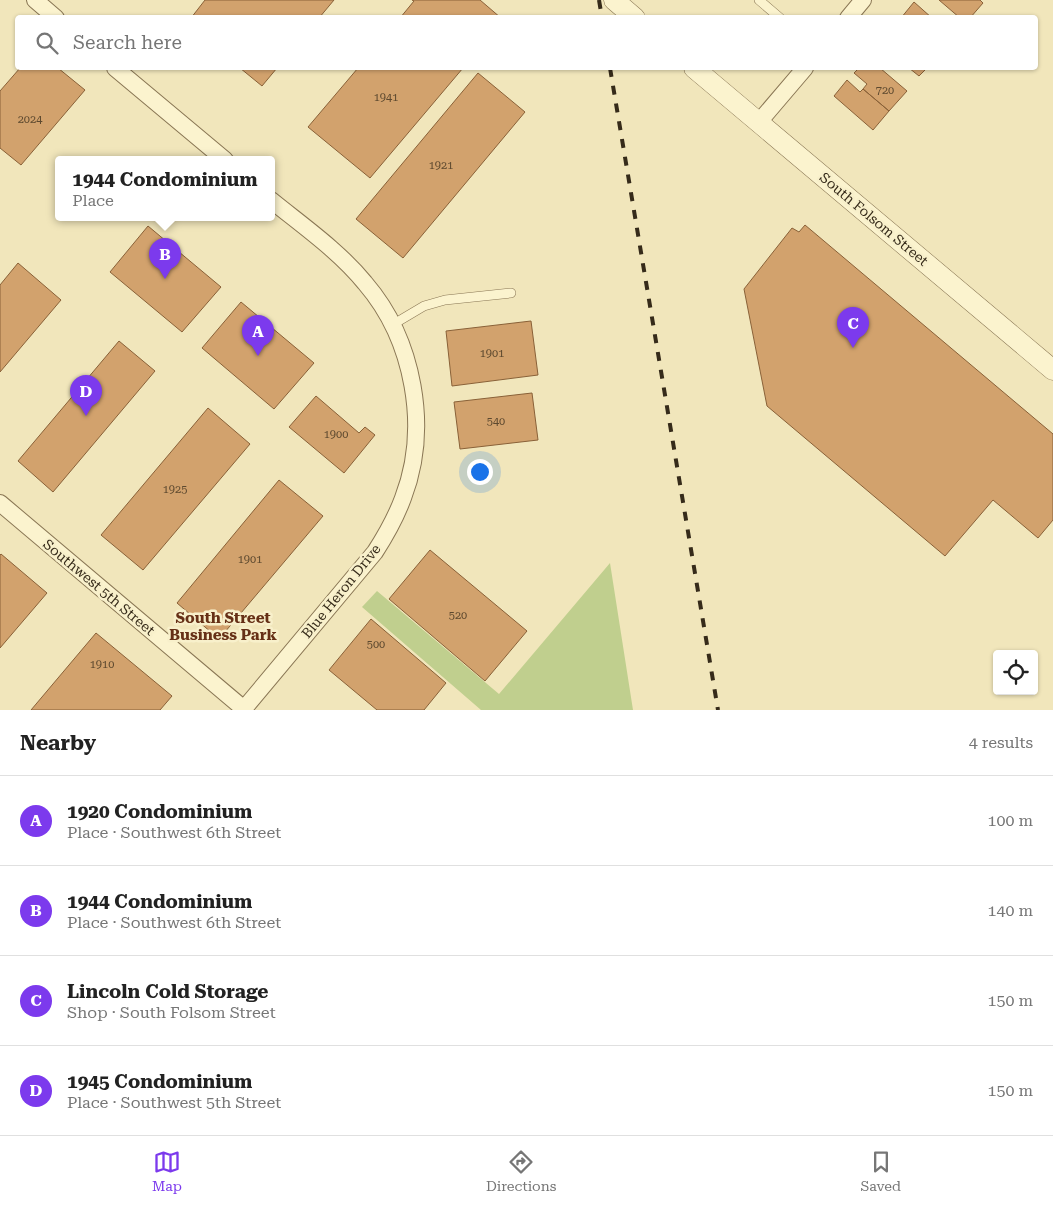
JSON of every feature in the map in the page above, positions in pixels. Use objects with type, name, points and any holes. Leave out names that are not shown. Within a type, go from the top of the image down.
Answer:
[{"type":"street","points":[[35,0],[52,15]]},
{"type":"street","points":[[614,0],[632,15]]},
{"type":"street","points":[[850,15],[862,0]]},
{"type":"street","points":[[117,70],[220,156]]},
{"type":"street","name":"South Folsom Street","points":[[696,70],[1053,370]]},
{"type":"street","points":[[759,122],[803,70]]},
{"type":"street","name":"Blue Heron Drive","points":[[243,709],[375,552],[391,526],[404,497],[412,466],[416,434],[414,398],[408,367],[392,325],[370,290],[352,269],[275,203]]},
{"type":"street","name":"Southwest 5th Street","points":[[0,503],[243,709]]},
{"type":"lane","points":[[759,0],[776,15]]},
{"type":"lane","points":[[392,325],[424,306],[446,300],[511,293]]},
{"type":"green space","points":[[610,563],[633,710],[481,710],[362,607],[377,591],[499,694]]},
{"type":"building","points":[[205,0],[334,0],[322,15],[193,15]]},
{"type":"building","points":[[412,0],[480,0],[498,15],[402,15],[414,1]]},
{"type":"building","points":[[939,0],[980,0],[983,3],[973,15],[956,15]]},
{"type":"building","points":[[914,2],[929,15],[903,15]]},
{"type":"building","points":[[18,70],[60,70],[85,90],[21,165],[0,148],[0,91]]},
{"type":"building","points":[[242,70],[275,70],[262,86]]},
{"type":"building","points":[[356,70],[461,70],[370,178],[308,127]]},
{"type":"building","points":[[857,70],[882,70],[907,91],[889,111],[863,89],[867,84],[854,73]]},
{"type":"building","points":[[912,70],[925,70],[919,76]]},
{"type":"building","points":[[478,73],[525,112],[403,258],[356,219]]},
{"type":"building","points":[[847,80],[860,92],[863,89],[889,111],[873,130],[834,96]]},
{"type":"building","points":[[805,225],[1053,434],[1053,520],[1038,538],[993,500],[945,556],[767,406],[744,289],[792,228],[799,232]]},
{"type":"building","points":[[148,226],[221,287],[182,332],[110,272]]},
{"type":"building","points":[[18,263],[61,300],[0,372],[0,285]]},
{"type":"building","points":[[241,302],[314,363],[274,409],[202,348]]},
{"type":"building","points":[[531,321],[538,375],[452,386],[446,331]]},
{"type":"building","points":[[119,341],[155,371],[53,492],[18,461]]},
{"type":"building","points":[[532,393],[538,440],[460,449],[454,402]]},
{"type":"building","points":[[316,396],[359,433],[365,427],[375,435],[344,473],[289,427]]},
{"type":"building","points":[[208,408],[250,444],[143,570],[101,535]]},
{"type":"building","points":[[279,480],[323,516],[219,639],[177,603]]},
{"type":"building","points":[[430,550],[527,631],[485,681],[389,599]]},
{"type":"building","points":[[0,555],[47,593],[0,648]]},
{"type":"building","points":[[371,619],[446,683],[424,710],[377,710],[329,670]]},
{"type":"building","points":[[96,633],[172,696],[160,710],[31,710]]},
{"type":"railway","points":[[599,0],[602,15]]},
{"type":"railway","points":[[610,70],[718,710]]},
{"type":"place","name":"1944 Condominium","points":[[165,279]]},
{"type":"place","name":"Lincoln Cold Storage","points":[[853,348]]},
{"type":"place","name":"1920 Condominium","points":[[258,356]]},
{"type":"place","name":"1945 Condominium","points":[[86,416]]},
{"type":"district","name":"South Street Business Park","points":[[223,626]]}]
